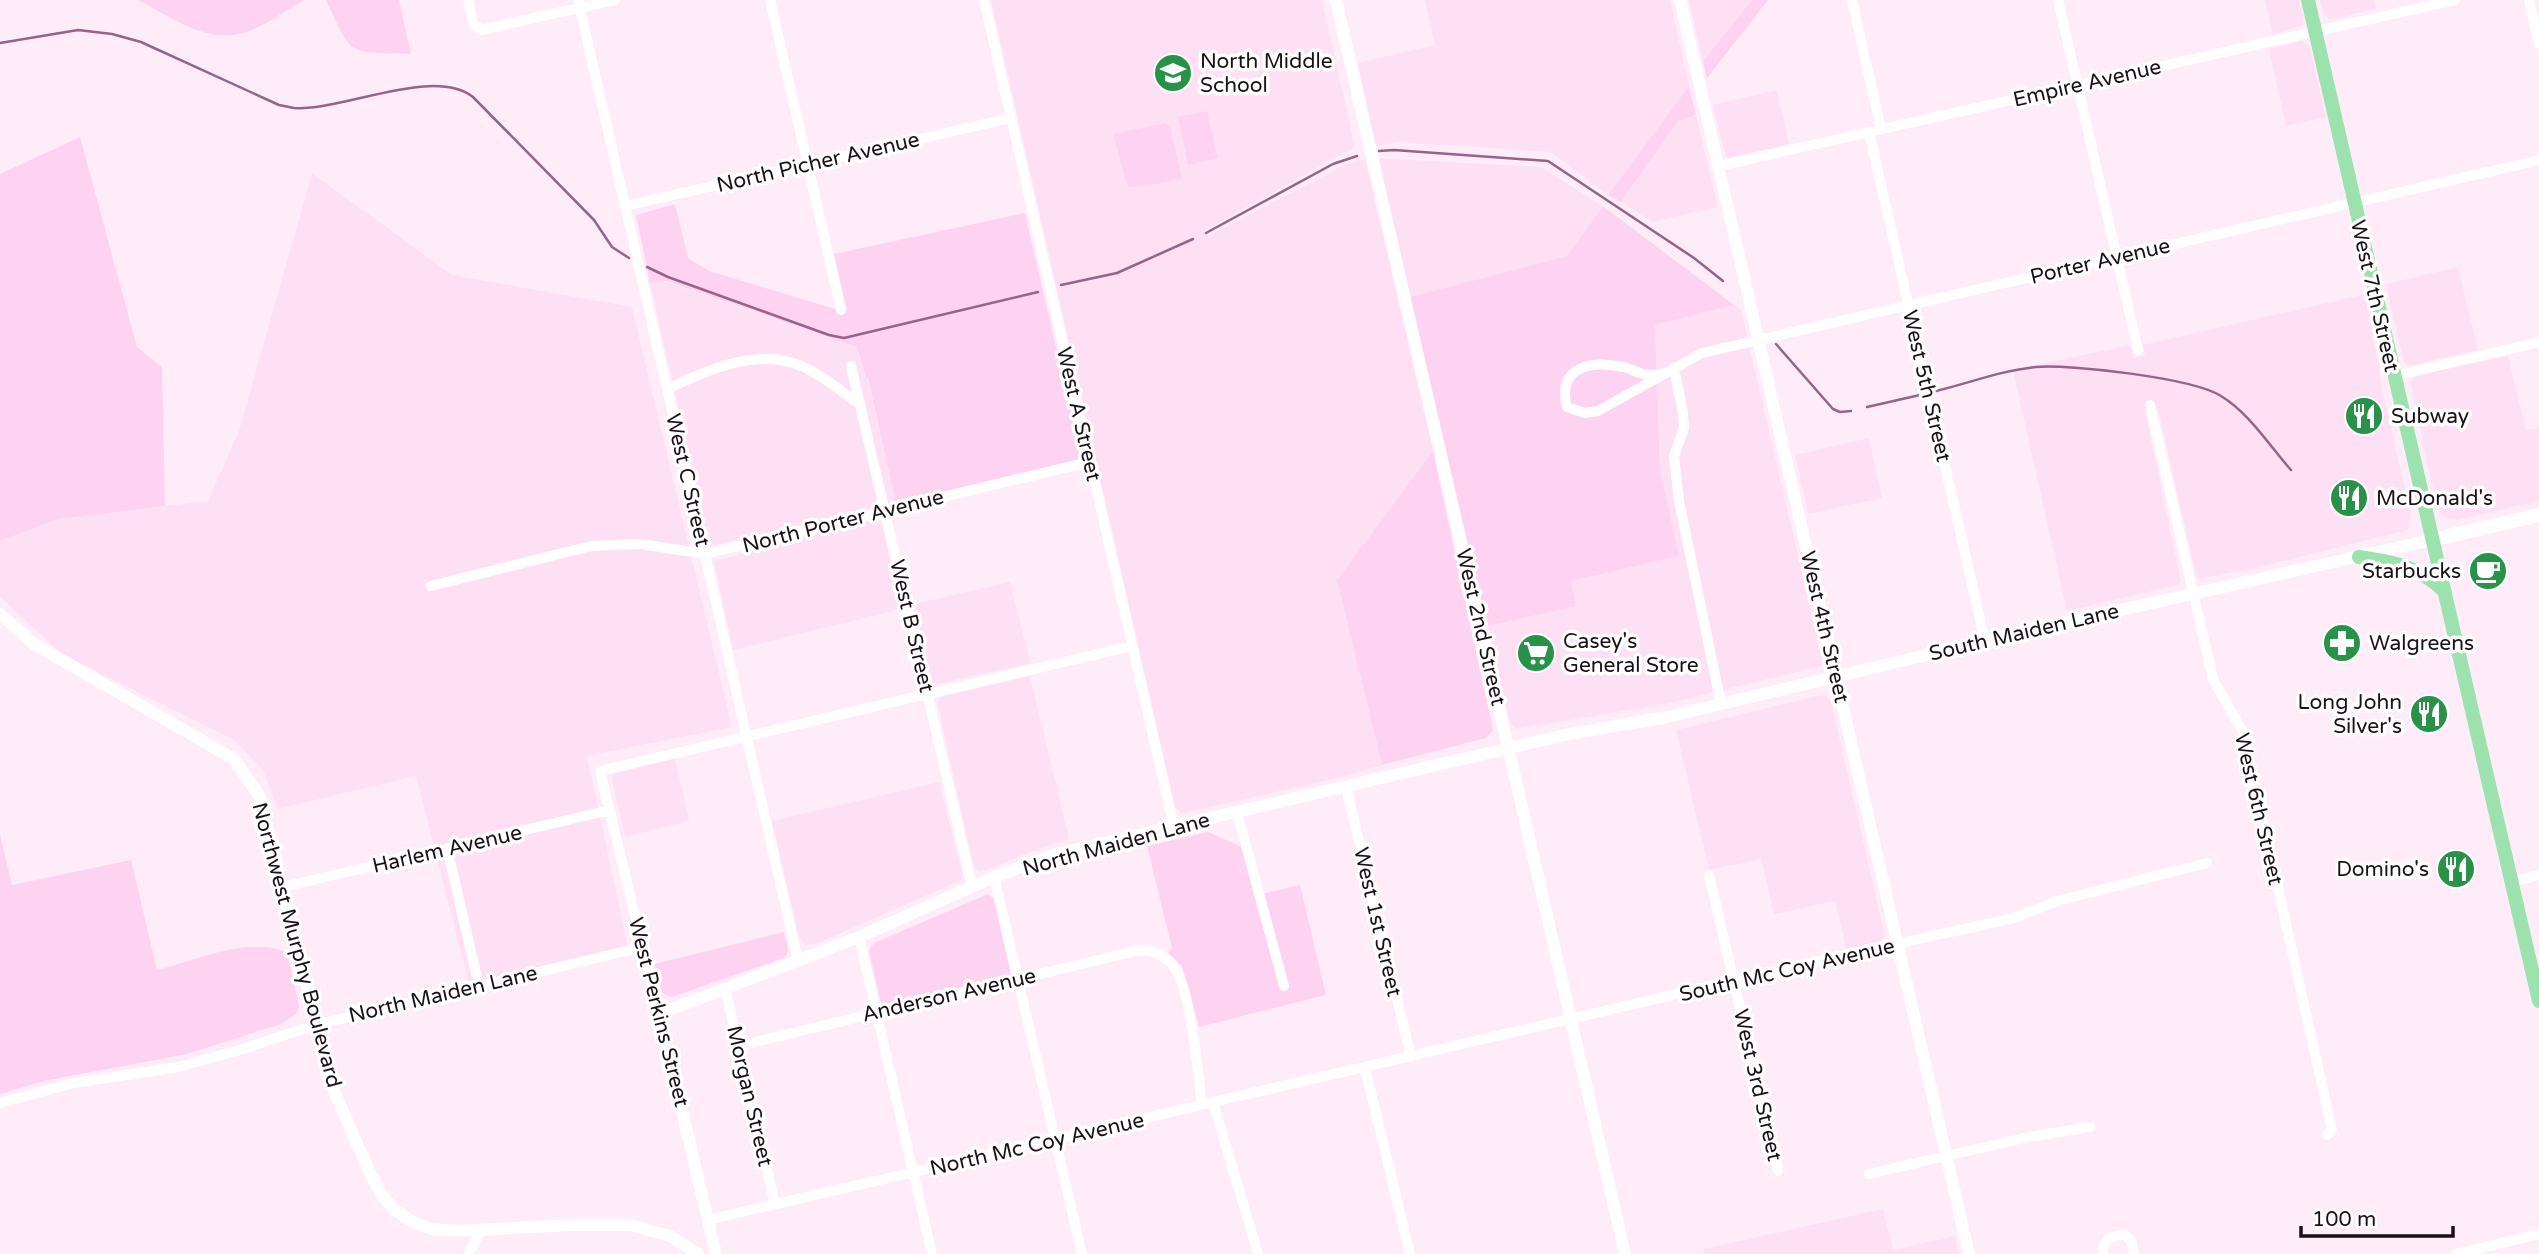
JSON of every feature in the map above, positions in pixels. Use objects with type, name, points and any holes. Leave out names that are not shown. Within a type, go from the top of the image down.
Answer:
[{"type":"main road","name":"West 7th Street","points":[[2308,0],[2539,1001]]},
{"type":"main road","name":"South Maiden Lane","points":[[2431,540],[2539,515]]},
{"type":"main road","points":[[2359,557],[2407,566],[2429,577],[2443,590]]},
{"type":"street","points":[[468,0],[473,24],[485,30],[579,4],[615,0]]},
{"type":"street","points":[[769,0],[841,310]]},
{"type":"street","name":"West A Street","points":[[984,0],[1174,827]]},
{"type":"street","name":"West 2nd Street","points":[[1336,0],[1623,1253]]},
{"type":"street","name":"West 4th Street","points":[[1680,0],[1969,1254]]},
{"type":"street","points":[[1852,0],[1881,129]]},
{"type":"street","points":[[2058,0],[2138,350]]},
{"type":"street","name":"Empire Avenue","points":[[1719,166],[2455,0]]},
{"type":"street","points":[[2529,0],[2539,44]]},
{"type":"street","name":"West C Street","points":[[579,4],[798,961]]},
{"type":"street","name":"North Picher Avenue","points":[[625,206],[1011,118]]},
{"type":"street","name":"West 5th Street","points":[[1869,132],[1985,640]]},
{"type":"street","name":"Porter Avenue","points":[[1670,370],[1644,374],[1619,366],[1586,366],[1575,370],[1568,378],[1564,398],[1567,407],[1586,413],[1598,411],[1702,353],[2539,160]]},
{"type":"street","points":[[2394,376],[2539,342]]},
{"type":"street","points":[[667,389],[707,371],[734,363],[782,361],[804,368],[860,404]]},
{"type":"street","name":"West B Street","points":[[851,366],[972,886]]},
{"type":"street","points":[[1670,370],[1683,413],[1684,428],[1674,456],[1679,501],[1721,704]]},
{"type":"street","name":"West 6th Street","points":[[2150,405],[2213,679],[2245,740],[2332,1130],[2327,1135]]},
{"type":"street","name":"North Porter Avenue","points":[[431,586],[566,551],[603,545],[641,544],[705,554],[1090,462]]},
{"type":"street","name":"South Maiden Lane","points":[[1508,748],[1569,733],[1667,717],[1985,640],[2431,540]]},
{"type":"street","name":"Northwest Murphy Boulevard","points":[[0,614],[34,644],[234,758],[260,797],[332,1087],[381,1194],[394,1209],[421,1225],[443,1230],[630,1225],[670,1236],[698,1254]]},
{"type":"street","points":[[746,735],[1132,646]]},
{"type":"street","name":"West Perkins Street","points":[[716,1254],[600,771],[746,735]]},
{"type":"street","name":"North Maiden Lane","points":[[659,1014],[859,937],[993,877],[1057,855],[1508,748]]},
{"type":"street","name":"West 1st Street","points":[[1346,787],[1411,1057]]},
{"type":"street","name":"Harlem Avenue","points":[[284,887],[610,810]]},
{"type":"street","points":[[1237,813],[1284,986]]},
{"type":"street","points":[[447,848],[479,986]]},
{"type":"street","name":"South Mc Coy Avenue","points":[[1365,1068],[2014,918],[2057,901],[2207,863]]},
{"type":"street","name":"West 3rd Street","points":[[1709,875],[1778,1171]]},
{"type":"street","points":[[2511,882],[2539,875]]},
{"type":"street","points":[[993,877],[1082,1254]]},
{"type":"street","points":[[859,937],[932,1254]]},
{"type":"street","name":"North Maiden Lane","points":[[0,1103],[74,1083],[178,1067],[240,1051],[315,1025],[643,947]]},
{"type":"street","name":"Anderson Avenue","points":[[738,1046],[1140,950],[1160,953],[1175,969],[1180,979],[1208,1104]]},
{"type":"street","name":"Morgan Street","points":[[725,988],[775,1204]]},
{"type":"street","points":[[1365,1068],[1410,1254]]},
{"type":"street","name":"North Mc Coy Avenue","points":[[708,1220],[1365,1068]]},
{"type":"street","points":[[1208,1104],[1258,1254]]},
{"type":"street","points":[[1868,1174],[2028,1137],[2090,1128]]},
{"type":"street","points":[[468,1254],[481,1231]]},
{"type":"street","points":[[2103,1254],[2104,1245],[2109,1238],[2124,1234],[2132,1240],[2134,1254]]},
{"type":"street","points":[[2456,1254],[2539,1234]]},
{"type":"shaded area","points":[[138,0],[304,0],[258,27],[229,35],[188,27]]},
{"type":"shaded area","points":[[326,0],[399,0],[411,54],[375,53],[355,48],[342,33]]},
{"type":"shaded area","points":[[991,0],[1322,0],[1355,147],[1205,230],[1207,237],[1346,164],[1365,159],[1433,451],[1337,580],[1382,765],[1188,812],[1181,813],[1175,806]]},
{"type":"shaded area","points":[[1425,0],[1670,0],[1689,86],[1608,195],[1551,152],[1398,142],[1376,146],[1358,63],[1435,45]]},
{"type":"shaded area","points":[[1689,0],[1752,0],[1703,61]]},
{"type":"shaded area","points":[[1752,0],[1768,0],[1707,78],[1703,61]]},
{"type":"shaded area","points":[[2265,0],[2299,0],[2304,19],[2302,26],[2273,34]]},
{"type":"shaded area","points":[[2320,0],[2374,0],[2376,9],[2329,19],[2324,14]]},
{"type":"shaded area","points":[[2302,41],[2309,45],[2326,117],[2286,126],[2269,49]]},
{"type":"shaded area","points":[[1689,86],[1696,115],[1678,121],[1621,202],[1608,195]]},
{"type":"shaded area","points":[[1777,90],[1789,144],[1728,158],[1713,105]]},
{"type":"shaded area","points":[[1207,111],[1218,158],[1188,165],[1178,117]]},
{"type":"shaded area","points":[[1696,115],[1718,207],[1652,222],[1621,202],[1678,121]]},
{"type":"shaded area","points":[[1165,123],[1170,127],[1182,178],[1130,187],[1127,185],[1113,134]]},
{"type":"shaded area","points":[[80,137],[137,347],[162,367],[165,506],[58,519],[0,541],[0,174]]},
{"type":"shaded area","points":[[1378,158],[1541,167],[1603,206],[1567,256],[1410,297]]},
{"type":"shaded area","points":[[312,173],[452,275],[632,307],[732,727],[587,756],[628,947],[469,983],[416,776],[278,809],[263,770],[234,740],[62,654],[0,597],[0,541],[58,519],[208,501],[239,431]]},
{"type":"shaded area","points":[[675,204],[688,258],[709,271],[835,309],[847,310],[834,254],[1025,213],[1081,455],[1079,459],[896,503],[868,379],[857,347],[666,281],[650,283],[636,215]]},
{"type":"shaded area","points":[[1603,206],[1734,305],[1655,325],[1660,470],[1679,556],[1571,581],[1576,606],[1487,626],[1410,297],[1567,256]]},
{"type":"shaded area","points":[[2458,267],[2478,350],[2412,365],[2406,364],[2386,284]]},
{"type":"shaded area","points":[[660,280],[857,347],[867,378],[896,503],[715,545],[711,543],[650,283]]},
{"type":"shaded area","points":[[2366,294],[2383,392],[2411,516],[2408,530],[2199,579],[2158,409],[2145,412],[2181,581],[2178,585],[2067,611],[2013,370],[2130,345],[2134,358],[2145,355],[2143,345]]},
{"type":"shaded area","points":[[1734,305],[1741,310],[1822,659],[1821,666],[1666,704],[1516,729],[1510,722],[1487,626],[1576,606],[1571,581],[1679,556],[1660,470],[1655,325]]},
{"type":"shaded area","points":[[2508,356],[2526,430],[2539,428],[2539,501],[2456,520],[2448,519],[2441,515],[2437,507],[2410,381],[2419,375]]},
{"type":"shaded area","points":[[1869,438],[1882,498],[1808,514],[1795,455]]},
{"type":"shaded area","points":[[1433,451],[1493,730],[1486,738],[1382,765],[1337,580]]},
{"type":"shaded area","points":[[875,520],[882,525],[901,609],[733,650],[714,561]]},
{"type":"shaded area","points":[[1010,582],[1030,663],[933,683],[914,604]]},
{"type":"shaded area","points":[[1030,676],[1069,839],[979,871],[974,867],[937,702],[944,696]]},
{"type":"shaded area","points":[[1822,695],[1831,701],[1885,937],[1881,941],[1847,950],[1835,901],[1774,914],[1761,859],[1709,870],[1676,730]]},
{"type":"shaded area","points":[[675,758],[689,821],[625,837],[612,780],[613,774]]},
{"type":"shaded area","points":[[939,782],[962,873],[961,880],[816,944],[805,945],[799,937],[772,821]]},
{"type":"shaded area","points":[[1208,832],[1242,847],[1262,894],[1300,885],[1326,995],[1199,1027],[1182,966],[1168,953],[1172,948],[1147,846]]},
{"type":"shaded area","points":[[0,834],[12,885],[131,860],[157,970],[239,948],[272,948],[287,952],[299,1006],[297,1013],[281,1024],[187,1054],[44,1081],[0,1094]]},
{"type":"shaded area","points":[[988,894],[994,899],[1011,975],[882,1008],[869,950],[874,943]]},
{"type":"shaded area","points":[[784,932],[788,949],[783,958],[672,997],[662,993],[654,964]]},
{"type":"shaded area","points":[[1883,1209],[1893,1250],[1955,1236],[1959,1254],[1705,1254],[1704,1249]]},
{"type":"waterway","points":[[0,43],[78,30],[112,34],[141,42],[279,105],[294,108],[314,107],[412,88],[435,86],[456,89],[473,97],[594,220],[612,247],[629,258]]},
{"type":"waterway","points":[[1379,151],[1548,161],[1694,258],[1723,281]]},
{"type":"waterway","points":[[1206,233],[1333,164],[1357,156]]},
{"type":"waterway","points":[[1061,285],[1117,273],[1193,239]]},
{"type":"waterway","points":[[647,267],[668,277],[844,338],[1038,292]]},
{"type":"waterway","points":[[1776,344],[1833,409],[1840,412],[1851,411]]},
{"type":"waterway","points":[[1936,391],[2036,367],[2102,370],[2185,383],[2206,389],[2231,403],[2250,420],[2291,470]]},
{"type":"waterway","points":[[1867,407],[1920,395]]},
{"type":"place","name":"North Middle School","points":[[1173,73]]},
{"type":"place","name":"Subway","points":[[2364,416]]},
{"type":"place","name":"McDonald's","points":[[2349,498]]},
{"type":"place","name":"Starbucks","points":[[2488,571]]},
{"type":"place","name":"Walgreens","points":[[2342,643]]},
{"type":"place","name":"Casey's General Store","points":[[1536,653]]},
{"type":"place","name":"Long John Silver's","points":[[2429,714]]},
{"type":"place","name":"Domino's","points":[[2456,869]]}]
